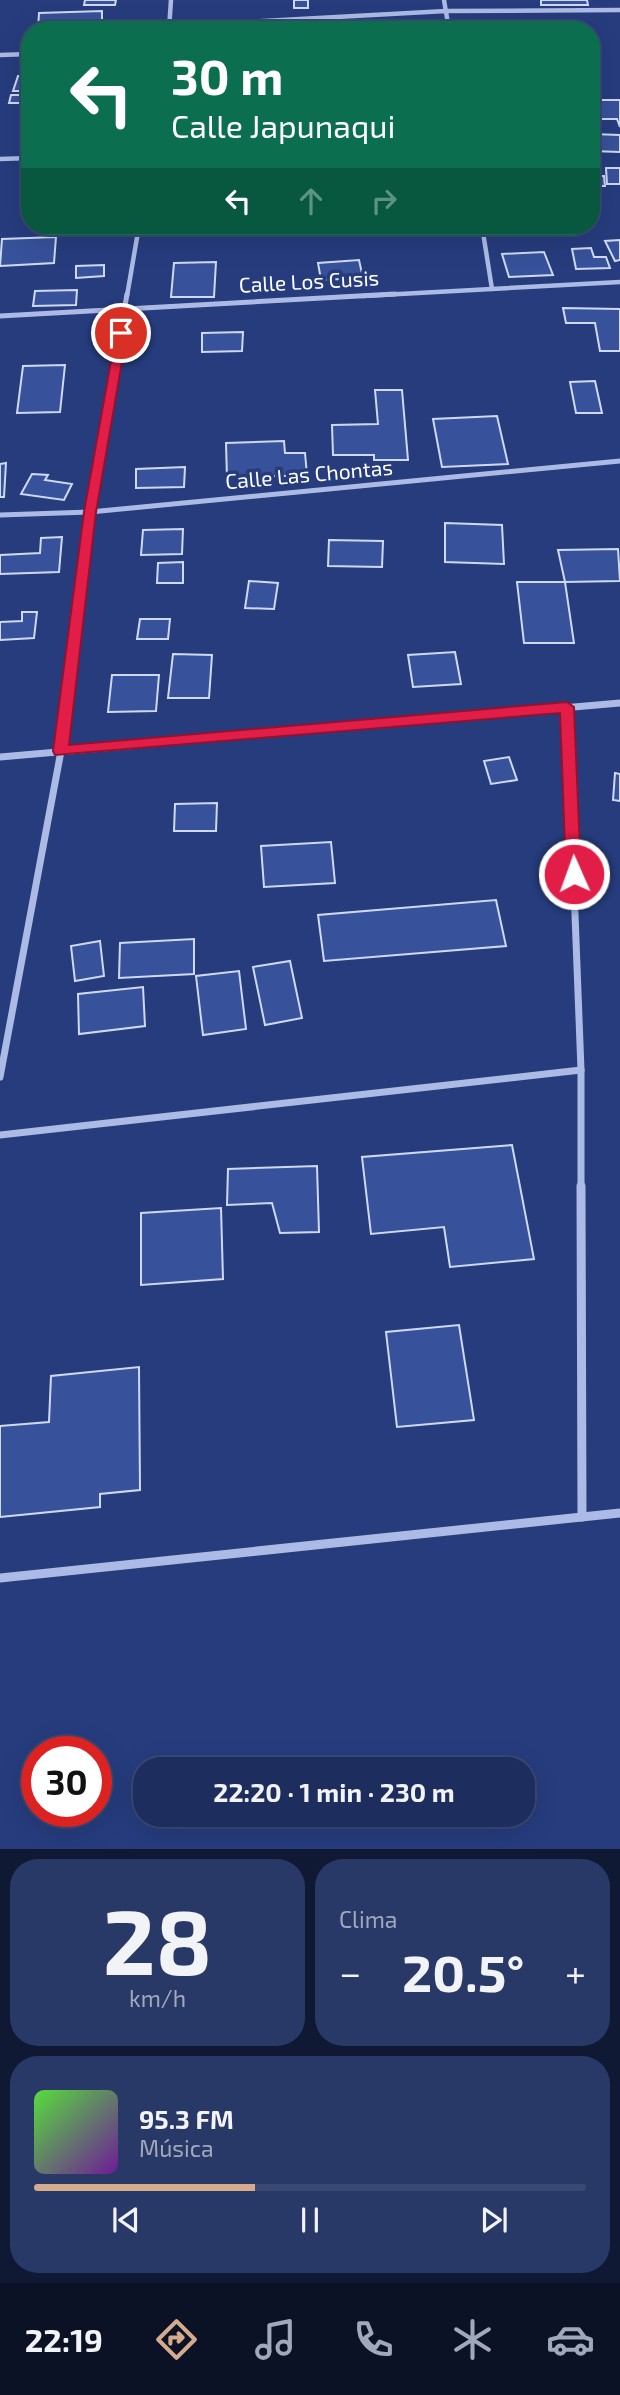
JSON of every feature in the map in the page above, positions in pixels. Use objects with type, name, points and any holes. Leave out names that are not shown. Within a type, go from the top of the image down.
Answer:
[{"type":"street","points":[[170,21],[171,0]]},
{"type":"street","points":[[444,0],[448,21]]},
{"type":"street","points":[[283,21],[446,11],[620,10]]},
{"type":"street","points":[[0,55],[21,54]]},
{"type":"street","points":[[0,159],[21,158]]},
{"type":"street","points":[[0,1077],[61,751],[90,512],[138,235]]},
{"type":"street","points":[[483,235],[492,289]]},
{"type":"street","name":"Calle Los Cusis","points":[[0,316],[620,282]]},
{"type":"street","name":"Calle Las Chontas","points":[[0,515],[90,512],[620,461]]},
{"type":"street","points":[[0,757],[620,703]]},
{"type":"street","points":[[567,707],[581,1070],[582,1517]]},
{"type":"street","points":[[0,1135],[581,1070]]},
{"type":"street","points":[[0,1578],[620,1513]]},
{"type":"building","points":[[85,0],[116,0],[115,5],[84,5]]},
{"type":"building","points":[[294,0],[308,0],[308,8],[294,8]]},
{"type":"building","points":[[541,0],[587,0],[588,5],[541,5]]},
{"type":"building","points":[[102,11],[102,21],[39,21],[39,13]]},
{"type":"building","points":[[18,76],[21,76],[21,91],[13,91]]},
{"type":"building","points":[[11,95],[21,95],[21,103],[9,103]]},
{"type":"building","points":[[600,100],[620,100],[620,127],[617,119],[600,119]]},
{"type":"building","points":[[600,134],[620,135],[620,152],[600,151]]},
{"type":"building","points":[[606,168],[620,168],[620,184],[607,184]]},
{"type":"building","points":[[600,176],[604,176],[605,186],[600,186]]},
{"type":"building","points":[[56,237],[54,263],[0,266],[2,239]]},
{"type":"building","points":[[620,240],[620,260],[615,261],[605,241]]},
{"type":"building","points":[[591,248],[594,257],[606,257],[610,268],[576,269],[572,249]]},
{"type":"building","points":[[544,252],[553,275],[509,277],[502,254]]},
{"type":"building","points":[[359,260],[363,278],[321,280],[318,263]]},
{"type":"building","points":[[216,262],[214,297],[171,297],[174,263]]},
{"type":"building","points":[[104,265],[104,276],[76,278],[76,266]]},
{"type":"building","points":[[77,290],[76,305],[33,306],[35,291]]},
{"type":"building","points":[[563,308],[620,309],[620,351],[600,351],[595,323],[566,323]]},
{"type":"building","points":[[243,332],[242,351],[202,352],[202,333]]},
{"type":"building","points":[[65,365],[60,412],[17,413],[23,366]]},
{"type":"building","points":[[595,381],[602,413],[576,413],[570,382]]},
{"type":"building","points":[[375,390],[402,390],[408,460],[374,460],[374,455],[333,455],[332,425],[378,424]]},
{"type":"building","points":[[497,416],[508,464],[442,467],[433,419]]},
{"type":"building","points":[[284,441],[285,453],[305,453],[307,475],[227,478],[226,443]]},
{"type":"building","points":[[6,463],[4,497],[0,497],[0,464]]},
{"type":"building","points":[[185,467],[184,487],[136,488],[136,469]]},
{"type":"building","points":[[32,474],[48,475],[45,480],[72,484],[64,500],[21,494]]},
{"type":"building","points":[[445,523],[502,525],[504,564],[445,562]]},
{"type":"building","points":[[183,529],[182,554],[141,555],[143,530]]},
{"type":"building","points":[[62,537],[59,572],[0,574],[0,555],[40,553],[41,538]]},
{"type":"building","points":[[329,540],[383,541],[382,567],[328,566]]},
{"type":"building","points":[[618,549],[620,581],[565,582],[558,550]]},
{"type":"building","points":[[183,562],[183,583],[157,583],[158,563]]},
{"type":"building","points":[[249,581],[278,583],[274,609],[245,608]]},
{"type":"building","points":[[517,582],[565,582],[574,643],[524,643]]},
{"type":"building","points":[[22,612],[37,612],[34,638],[0,640],[0,622],[22,621]]},
{"type":"building","points":[[140,619],[170,619],[168,639],[137,639]]},
{"type":"building","points":[[455,652],[461,684],[413,687],[408,655]]},
{"type":"building","points":[[173,654],[212,655],[209,698],[168,698]]},
{"type":"building","points":[[112,675],[159,675],[156,711],[108,712]]},
{"type":"building","points":[[509,757],[517,780],[491,784],[484,761]]},
{"type":"building","points":[[615,773],[620,774],[620,801],[613,800]]},
{"type":"building","points":[[217,803],[216,831],[174,831],[175,804]]},
{"type":"building","points":[[331,842],[335,883],[264,887],[261,846]]},
{"type":"building","points":[[496,900],[506,946],[324,961],[318,915]]},
{"type":"building","points":[[194,939],[194,974],[119,978],[120,943]]},
{"type":"building","points":[[100,941],[104,976],[75,981],[71,946]]},
{"type":"building","points":[[290,961],[302,1018],[265,1025],[253,967]]},
{"type":"building","points":[[239,971],[246,1029],[203,1035],[196,976]]},
{"type":"building","points":[[143,987],[145,1026],[79,1034],[78,994]]},
{"type":"building","points":[[512,1145],[534,1259],[450,1267],[444,1227],[371,1234],[362,1157]]},
{"type":"building","points":[[317,1166],[319,1232],[280,1233],[272,1203],[227,1205],[228,1169]]},
{"type":"building","points":[[221,1208],[223,1279],[141,1285],[141,1213]]},
{"type":"building","points":[[459,1325],[474,1420],[397,1427],[386,1332]]},
{"type":"building","points":[[139,1367],[140,1490],[100,1494],[100,1507],[0,1517],[0,1426],[49,1422],[51,1376]]},
{"type":"route","points":[[121,333],[90,512],[61,751],[567,707],[574,874]]}]
